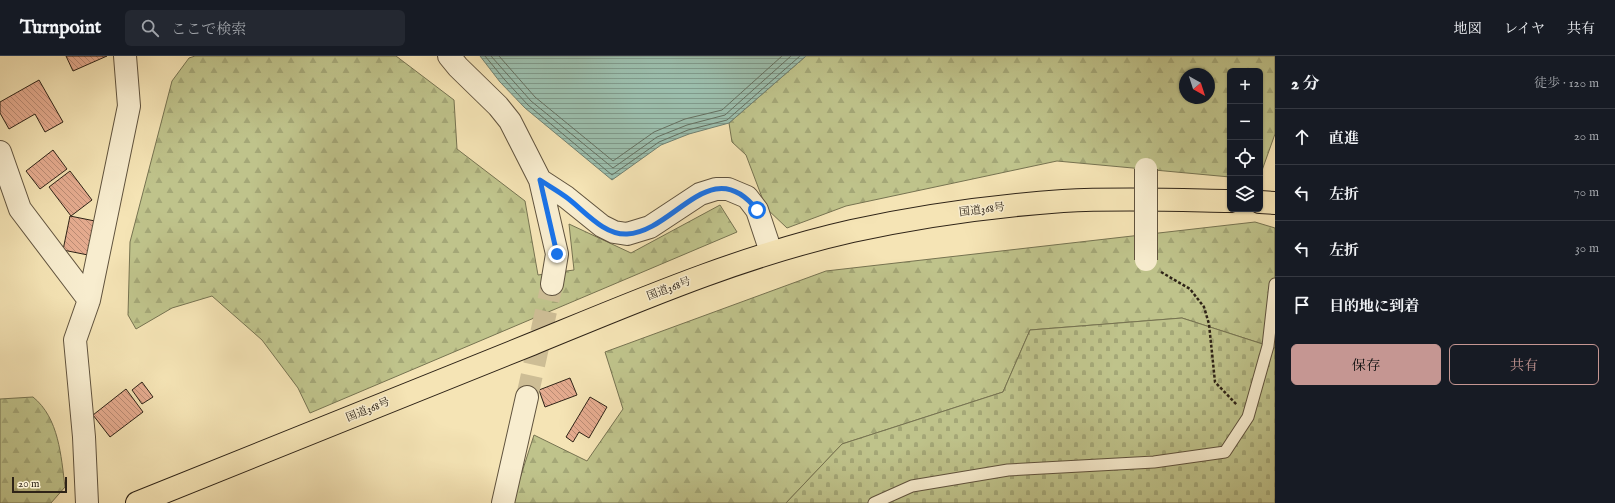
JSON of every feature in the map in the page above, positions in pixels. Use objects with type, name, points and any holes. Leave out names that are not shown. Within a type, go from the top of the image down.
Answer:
[{"type":"highway","name":"国道368号","points":[[137,503],[675,286],[771,252],[853,231],[919,219],[989,209],[1063,202],[1136,200],[1227,202]]},
{"type":"highway","points":[[1263,202],[1275,203]]},
{"type":"street","points":[[88,503],[84,437],[75,340],[89,300],[129,106],[125,56]]},
{"type":"street","points":[[449,56],[458,67],[498,106],[510,121],[540,180],[557,254],[552,284]]},
{"type":"street","points":[[0,152],[20,209],[89,300]]},
{"type":"street","points":[[1146,169],[1146,260]]},
{"type":"street","points":[[540,180],[566,197],[602,226],[614,232],[627,234],[650,227],[700,194],[716,189],[728,189],[747,197],[757,210],[771,252]]},
{"type":"street","points":[[503,503],[527,397]]},
{"type":"lane","points":[[874,503],[912,486],[1008,470],[1154,462],[1225,452],[1248,417],[1268,346],[1275,284]]},
{"type":"path","points":[[1146,260],[1168,277],[1190,289],[1204,307],[1209,324],[1215,382],[1248,417]]},
{"type":"green space","points":[[195,56],[396,56],[454,100],[457,149],[525,201],[538,275],[574,270],[569,224],[631,253],[720,205],[737,232],[310,413],[298,388],[262,340],[212,296],[172,308],[136,329],[128,315],[130,242],[172,81],[189,58]]},
{"type":"green space","points":[[806,56],[1275,56],[1275,134],[1263,168],[1263,68],[1227,68],[1227,177],[1057,161],[846,206],[787,228],[766,208],[746,155],[732,142],[729,123]]},
{"type":"green space","points":[[1255,222],[1275,228],[1275,348],[1182,318],[1030,330],[1003,392],[842,444],[786,503],[512,503],[534,435],[587,461],[623,409],[605,352],[826,271]]},
{"type":"green space","points":[[1182,318],[1275,348],[1275,503],[786,503],[842,444],[1003,392],[1030,330]]},
{"type":"green space","points":[[33,397],[42,406],[48,416],[57,438],[65,487],[51,503],[0,503],[0,399]]},
{"type":"water","points":[[480,56],[806,56],[729,123],[689,134],[661,145],[612,180],[525,108],[500,82]]},
{"type":"building","points":[[66,56],[107,56],[73,71]]},
{"type":"building","points":[[39,80],[63,122],[45,132],[35,114],[9,129],[0,113],[0,102]]},
{"type":"building","points":[[53,150],[67,169],[40,189],[26,171]]},
{"type":"building","points":[[70,171],[92,200],[71,216],[49,187]]},
{"type":"building","points":[[70,216],[100,222],[93,256],[63,250]]},
{"type":"building","points":[[570,378],[577,395],[545,407],[539,390]]},
{"type":"building","points":[[142,382],[153,397],[142,404],[132,390]]},
{"type":"building","points":[[126,389],[143,412],[110,437],[93,415]]},
{"type":"building","points":[[590,397],[607,407],[589,438],[579,432],[573,442],[566,437]]},
{"type":"tunnel","points":[[527,397],[552,284]]},
{"type":"route","points":[[557,254],[540,180],[566,197],[602,226],[614,232],[627,234],[650,227],[700,194],[716,189],[728,189],[747,197],[757,210]]}]
